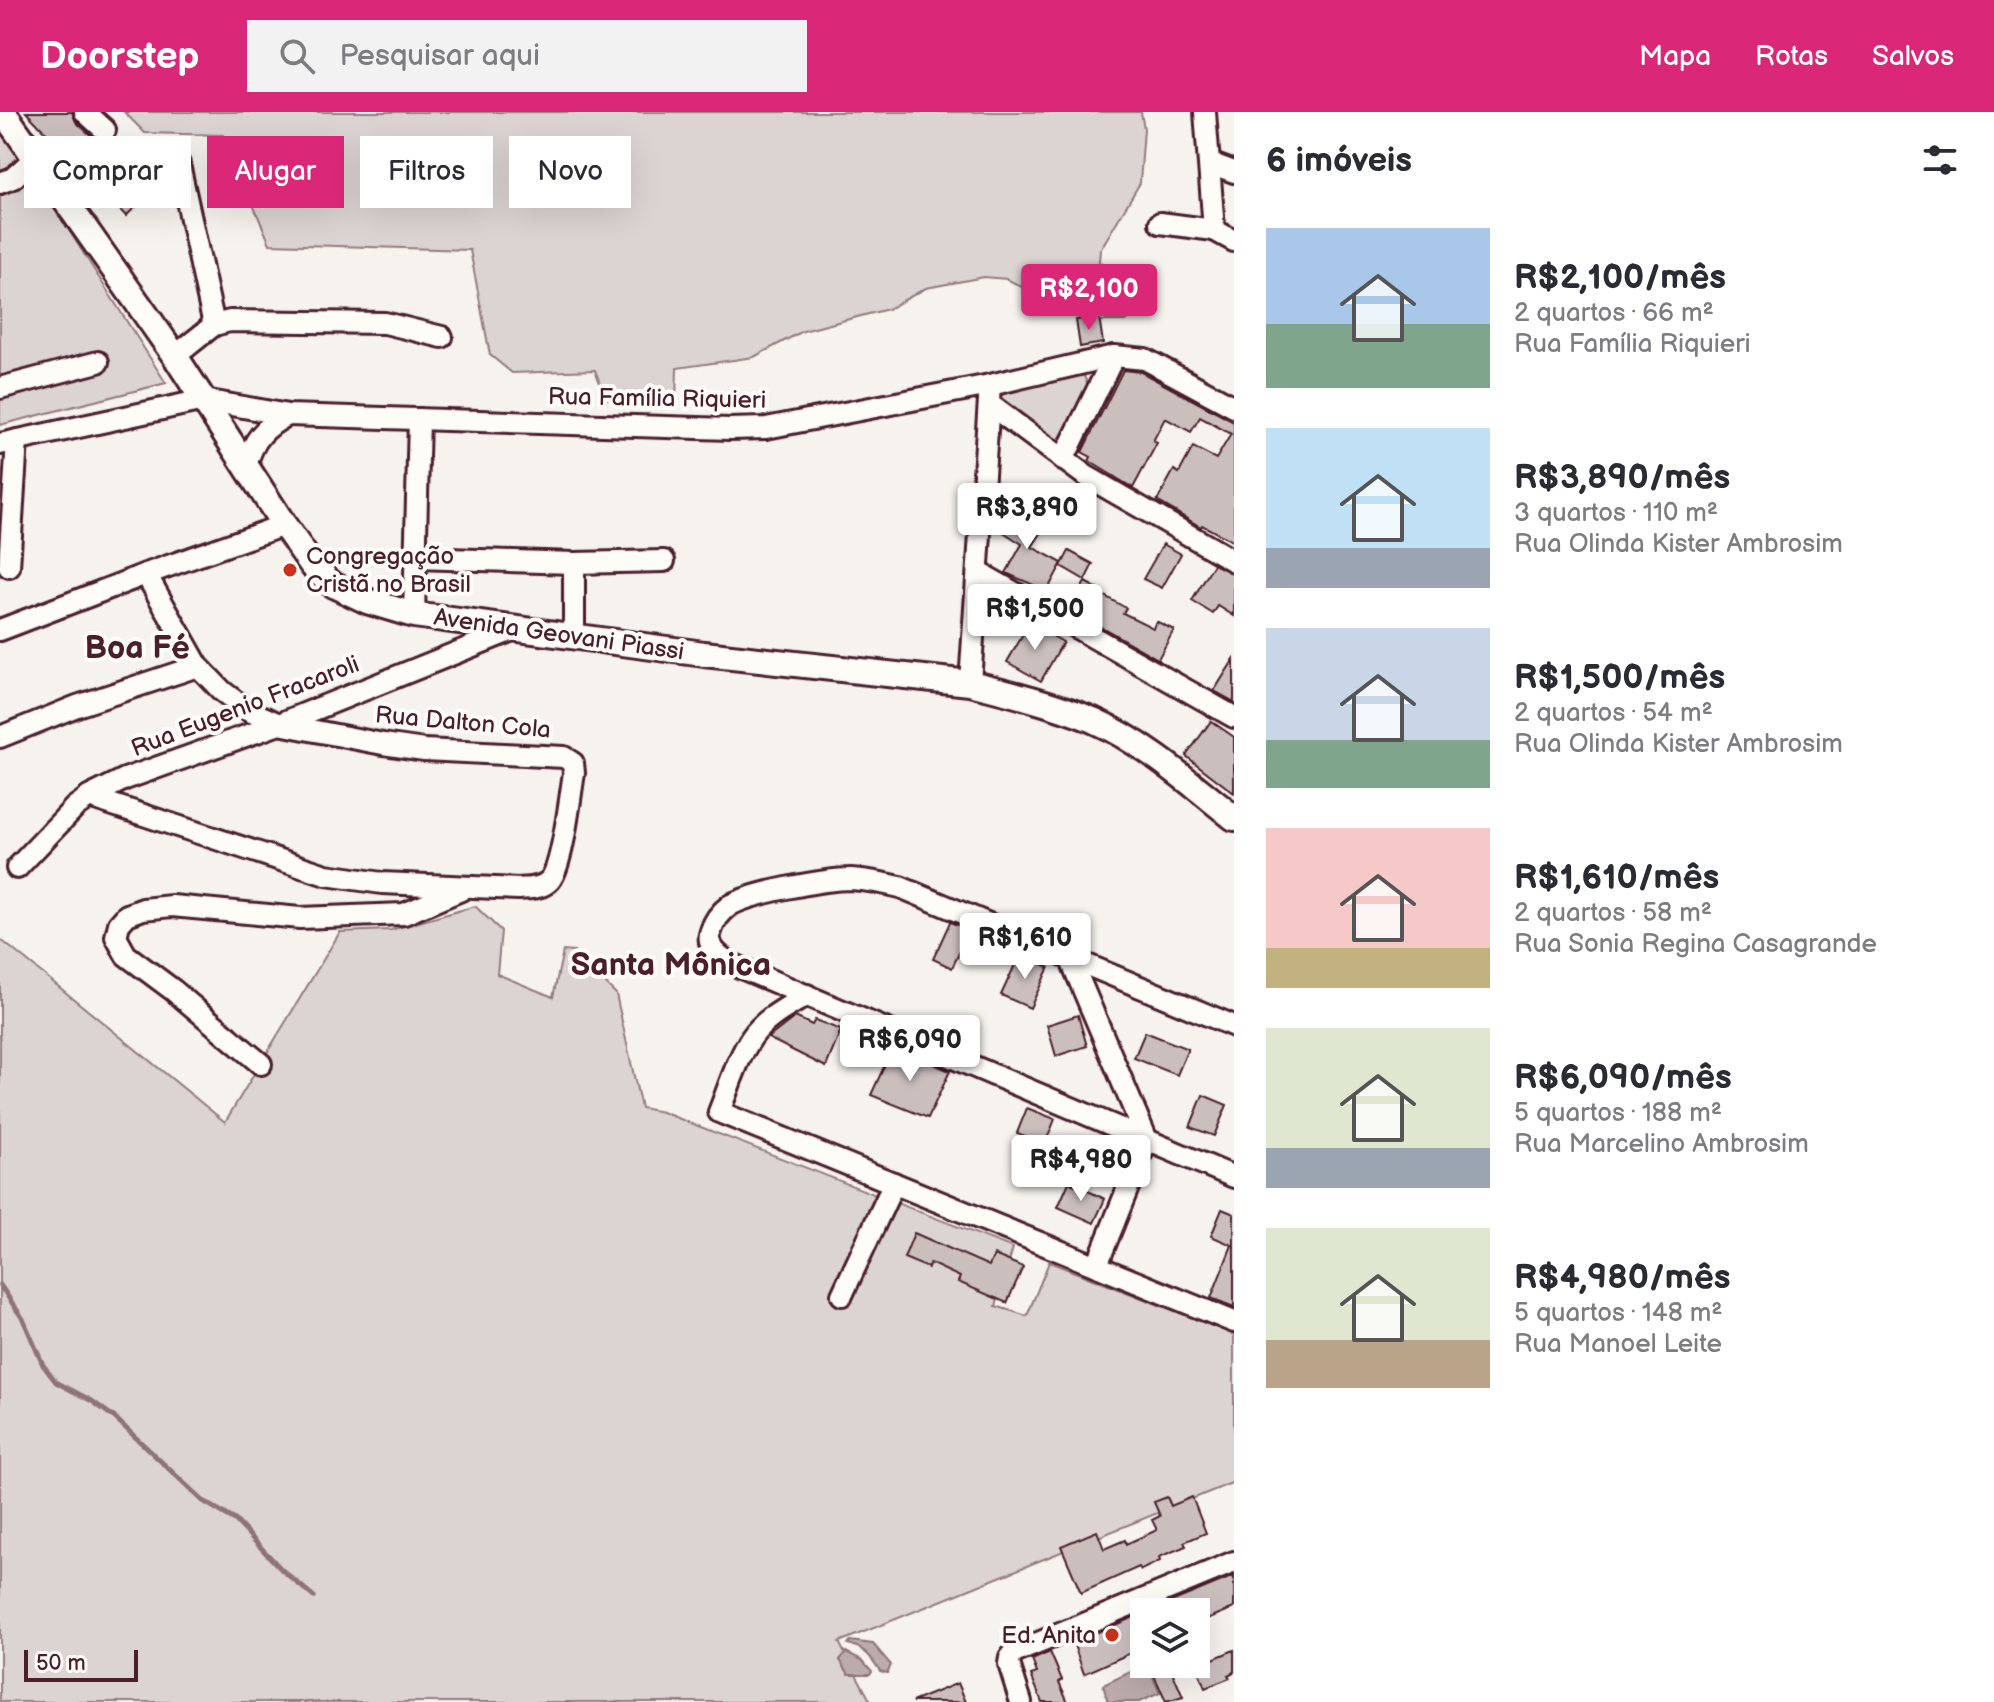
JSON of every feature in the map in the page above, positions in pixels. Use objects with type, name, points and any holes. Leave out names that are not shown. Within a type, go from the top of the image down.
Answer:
[{"type":"main road","name":"Avenida Geovani Piassi","points":[[3,112],[24,142]]},
{"type":"main road","name":"Avenida Geovani Piassi","points":[[70,208],[175,356],[284,525],[312,565],[333,585],[367,601],[414,615],[574,637],[970,683],[1011,693],[1094,721],[1156,757],[1234,818]]},
{"type":"street","points":[[85,112],[105,130]]},
{"type":"street","points":[[1205,112],[1214,230]]},
{"type":"street","points":[[1210,163],[1234,172]]},
{"type":"street","points":[[0,183],[13,178],[24,168]]},
{"type":"street","points":[[189,208],[214,325]]},
{"type":"street","points":[[1160,223],[1214,230],[1234,241]]},
{"type":"street","points":[[175,356],[214,325],[230,321],[385,323],[442,337]]},
{"type":"street","points":[[1063,460],[1114,356],[1145,359],[1234,407]]},
{"type":"street","name":"Rua Família Riquieri","points":[[204,400],[288,415],[766,428],[990,394],[1114,356]]},
{"type":"street","points":[[0,388],[98,362]]},
{"type":"street","points":[[990,394],[1063,460],[1234,561]]},
{"type":"street","points":[[970,683],[990,394]]},
{"type":"street","points":[[9,567],[8,442],[204,400]]},
{"type":"street","points":[[246,466],[260,433],[288,415]]},
{"type":"street","points":[[414,615],[419,419]]},
{"type":"street","points":[[0,630],[284,525]]},
{"type":"street","points":[[416,558],[574,563],[664,561]]},
{"type":"street","points":[[574,563],[574,637]]},
{"type":"street","points":[[978,572],[1234,717]]},
{"type":"street","name":"Rua Dalton Cola","points":[[146,574],[198,666],[222,691],[247,710],[279,724],[424,750],[564,757],[573,763],[574,773],[558,861],[551,879],[541,887],[467,888]]},
{"type":"street","name":"Rua Eugenio Fracaroli","points":[[17,868],[75,807],[125,779],[279,724],[515,629]]},
{"type":"street","points":[[0,737],[77,706],[198,666]]},
{"type":"street","points":[[89,797],[326,875],[382,883],[467,888]]},
{"type":"street","points":[[1234,1026],[900,887],[875,881],[847,879],[746,898],[718,917],[709,939],[719,957],[1234,1177]]},
{"type":"street","points":[[261,1064],[126,955],[116,937],[119,924],[127,915],[143,909],[172,906],[300,918],[404,914],[467,888]]},
{"type":"street","points":[[1070,958],[1147,1140],[1097,1265]]},
{"type":"street","points":[[807,995],[770,1018],[753,1035],[739,1060],[719,1112],[1234,1322]]},
{"type":"street","points":[[842,1295],[894,1183]]},
{"type":"street","points":[[1021,1702],[1010,1658],[1014,1653],[1234,1562]]},
{"type":"shaded area","points":[[124,112],[1141,112],[1144,129],[1140,183],[1100,250],[1099,262],[1152,295],[1134,316],[1125,321],[1086,321],[1007,279],[984,277],[926,288],[888,309],[803,331],[754,357],[677,368],[676,401],[606,399],[595,370],[512,373],[490,355],[470,250],[270,244],[254,208],[344,208],[344,136],[145,133]]},
{"type":"shaded area","points":[[0,122],[24,160],[24,208],[55,208],[166,383],[0,425]]},
{"type":"shaded area","points":[[1082,372],[1089,387],[1057,443],[999,399],[999,393]]},
{"type":"shaded area","points":[[475,906],[501,931],[497,974],[553,997],[563,951],[574,952],[616,994],[641,1108],[662,1112],[1013,1248],[996,1306],[1027,1316],[1049,1262],[1234,1334],[1234,1482],[839,1642],[845,1654],[840,1660],[849,1674],[856,1674],[871,1702],[0,1702],[0,939],[225,1122],[340,932],[391,930]]},
{"type":"shaded area","points":[[850,1641],[873,1644],[891,1665],[887,1673],[880,1671],[863,1651],[848,1644]]},
{"type":"shaded area","points":[[846,1652],[862,1660],[872,1671],[870,1674],[849,1674],[840,1660]]},
{"type":"shaded area","points":[[1130,1672],[1130,1678],[1153,1678],[1160,1693],[1139,1702],[1108,1702],[1103,1685]]},
{"type":"building","points":[[26,112],[72,112],[76,122],[92,136],[49,136]]},
{"type":"building","points":[[118,208],[134,208],[126,216]]},
{"type":"building","points":[[1099,317],[1103,343],[1080,347],[1076,320]]},
{"type":"building","points":[[1123,370],[1141,372],[1234,422],[1234,542],[1157,501],[1174,470],[1179,473],[1193,447],[1216,459],[1231,434],[1200,417],[1191,432],[1165,418],[1153,441],[1157,443],[1133,488],[1089,461],[1091,457],[1082,452]]},
{"type":"building","points":[[1003,505],[1043,530],[1032,547],[1062,563],[1047,591],[1006,573],[1022,544],[994,526]]},
{"type":"building","points":[[1163,544],[1181,554],[1162,588],[1143,579]]},
{"type":"building","points":[[1069,551],[1093,564],[1085,580],[1061,566]]},
{"type":"building","points":[[1214,564],[1234,574],[1234,616],[1218,606],[1213,614],[1192,601]]},
{"type":"building","points":[[1085,582],[1126,608],[1123,613],[1153,628],[1156,621],[1174,630],[1158,659],[1070,609]]},
{"type":"building","points":[[1030,623],[1063,642],[1041,681],[1007,662]]},
{"type":"building","points":[[1234,659],[1234,702],[1214,691]]},
{"type":"building","points":[[1211,721],[1234,737],[1234,793],[1186,756]]},
{"type":"building","points":[[950,922],[970,930],[952,968],[933,959]]},
{"type":"building","points":[[1020,954],[1049,967],[1030,1008],[1001,995]]},
{"type":"building","points":[[1078,1015],[1087,1046],[1056,1056],[1047,1025]]},
{"type":"building","points":[[795,1017],[812,1025],[815,1020],[841,1030],[826,1067],[768,1038]]},
{"type":"building","points":[[1145,1032],[1188,1049],[1177,1075],[1134,1058]]},
{"type":"building","points":[[893,1047],[950,1071],[928,1118],[871,1095]]},
{"type":"building","points":[[1203,1095],[1227,1105],[1214,1136],[1190,1127]]},
{"type":"building","points":[[1027,1108],[1055,1119],[1045,1144],[1017,1133]]},
{"type":"building","points":[[1069,1182],[1105,1199],[1094,1223],[1058,1207]]},
{"type":"building","points":[[1222,1209],[1234,1214],[1234,1307],[1211,1298],[1232,1245],[1211,1236]]},
{"type":"building","points":[[914,1233],[989,1266],[994,1255],[1023,1267],[1007,1303],[958,1282],[960,1277],[930,1263],[928,1268],[904,1258]]},
{"type":"building","points":[[1167,1497],[1171,1506],[1192,1497],[1206,1533],[1184,1542],[1186,1546],[1159,1557],[1160,1561],[1081,1593],[1061,1546],[1097,1531],[1104,1549],[1125,1540],[1126,1544],[1157,1530],[1152,1520],[1160,1516],[1154,1502]]},
{"type":"building","points":[[1234,1576],[1234,1608],[1210,1617],[1210,1598],[1181,1598]]},
{"type":"building","points":[[1130,1619],[1130,1653],[1084,1674],[1073,1642]]},
{"type":"building","points":[[1234,1650],[1234,1672],[1228,1675],[1230,1678],[1205,1688],[1201,1678],[1210,1678],[1210,1660]]},
{"type":"building","points":[[1050,1652],[1068,1702],[1042,1702],[1031,1675],[1037,1673],[1032,1660]]},
{"type":"building","points":[[1155,1678],[1175,1678],[1183,1697],[1166,1702]]},
{"type":"building","points":[[958,1683],[966,1702],[912,1702]]},
{"type":"waterway","points":[[0,1285],[23,1319],[43,1365],[56,1382],[92,1401],[115,1418],[203,1501],[235,1520],[282,1570],[314,1597]]},
{"type":"place","name":"Congregação Cristã no Brasil","points":[[290,570]]},
{"type":"place","name":"Ed. Anita","points":[[1112,1635]]},
{"type":"district","name":"Boa Fé","points":[[137,647]]},
{"type":"district","name":"Santa Mônica","points":[[671,964]]}]
